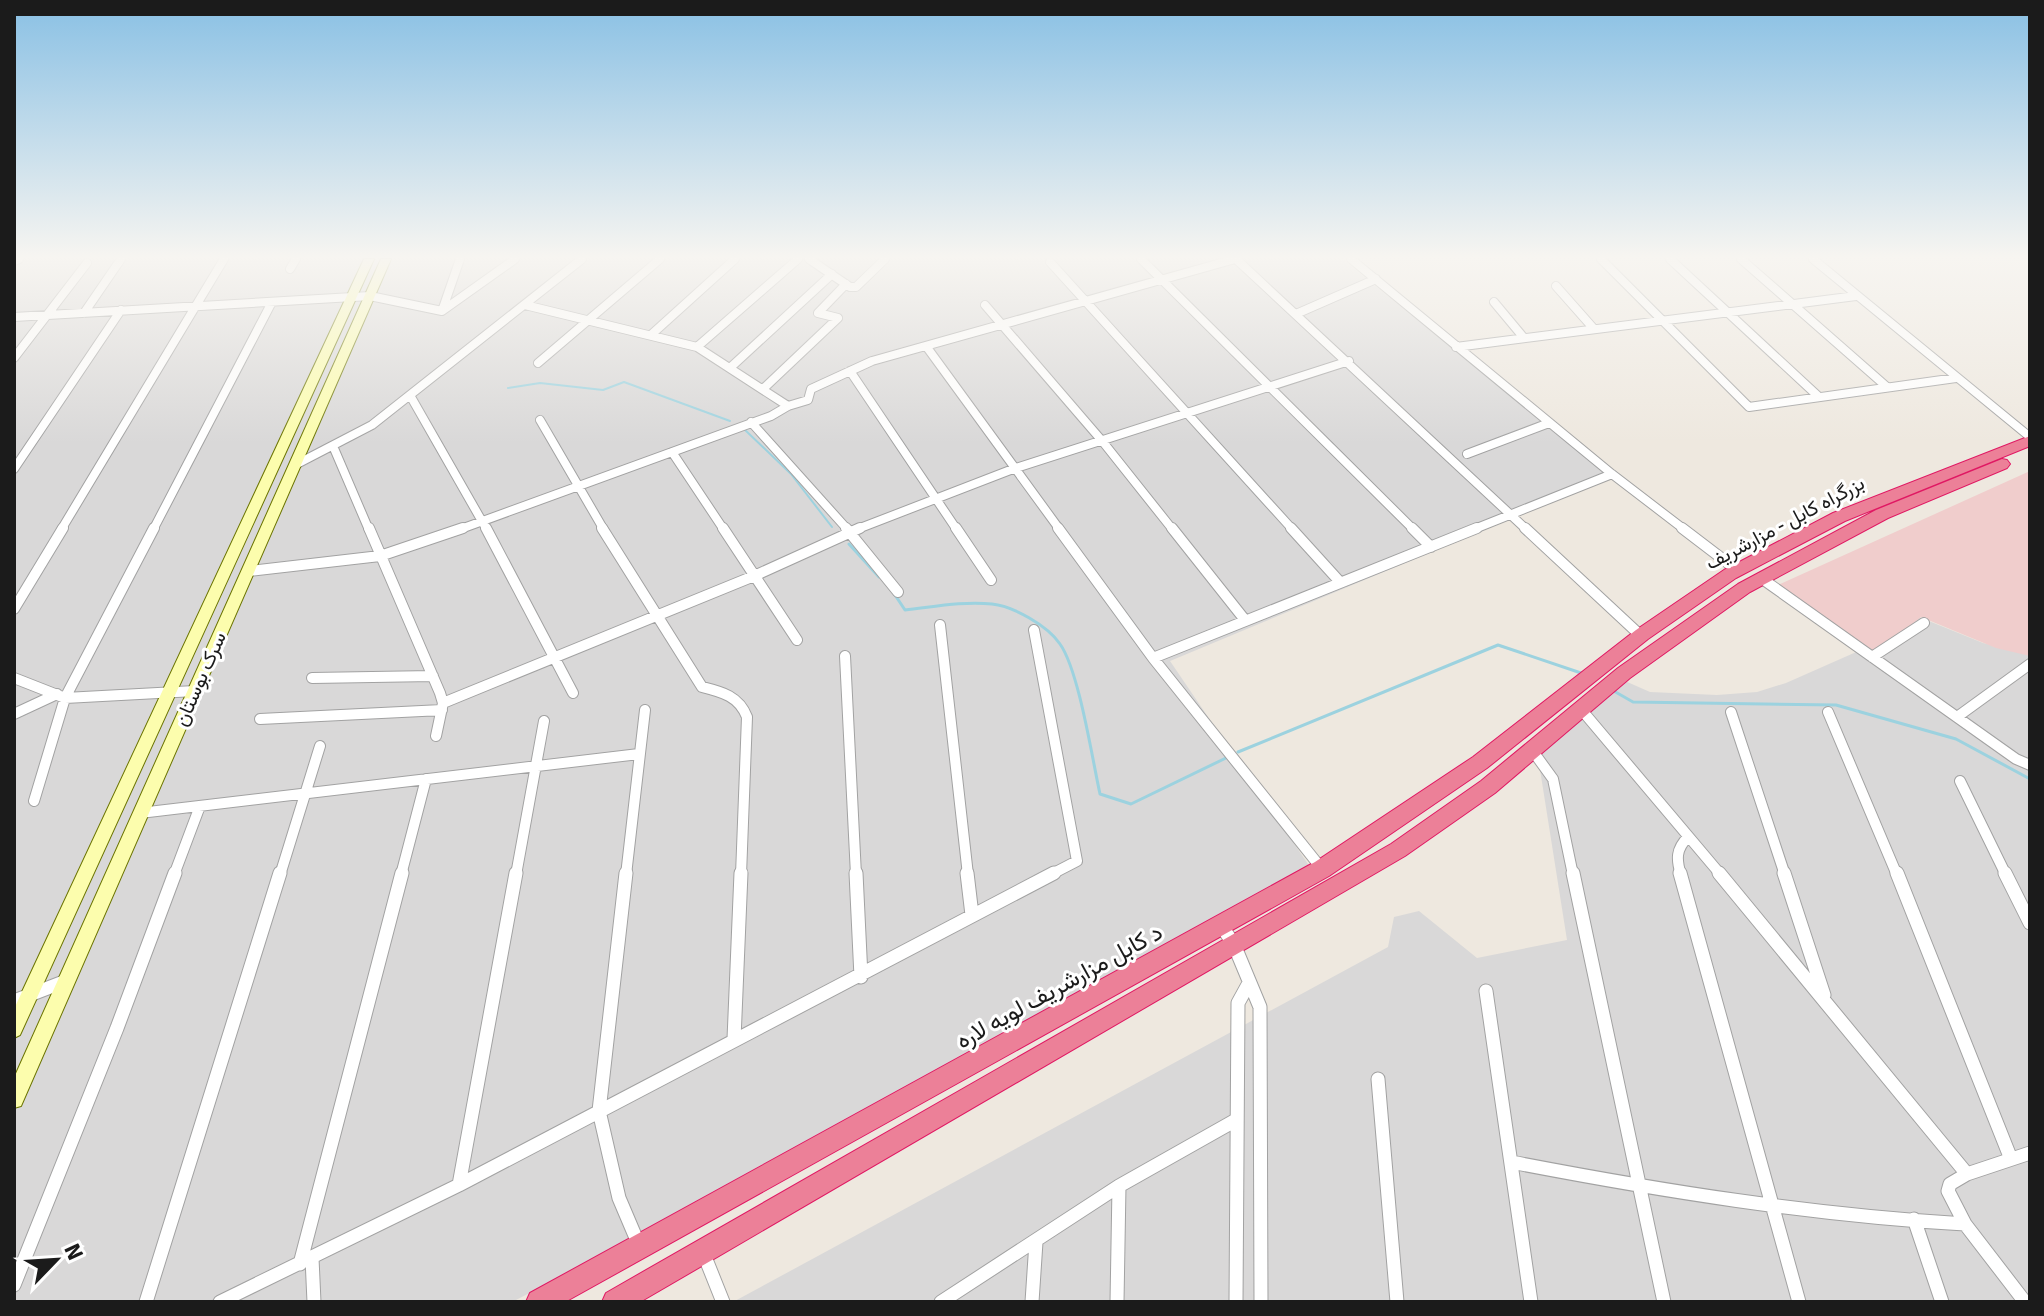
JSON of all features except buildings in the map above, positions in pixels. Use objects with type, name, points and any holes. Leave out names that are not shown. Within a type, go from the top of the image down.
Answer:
[{"type":"highway","name":"بزرگراه کابل - مزارشریف","points":[[1587,695],[1761,578],[1932,485],[2030,439]]},
{"type":"highway","name":"بزرگراه کابل - مزارشریف","points":[[1587,695],[1607,661],[1732,572],[1858,507],[2030,455]]},
{"type":"highway","points":[[1732,572],[1744,588]]},
{"type":"highway","points":[[1644,632],[1666,642]]},
{"type":"highway","points":[[615,1302],[1235,947],[1398,850],[1488,787],[1532,750],[1587,695]]},
{"type":"highway","name":"د کابل مزارشریف لویه لاره","points":[[539,1302],[1322,869],[1504,745],[1587,695]]},
{"type":"highway","points":[[1380,832],[1398,850]]},
{"type":"street","points":[[14,358],[43,320]]},
{"type":"street","points":[[14,469],[114,320]]},
{"type":"street","points":[[14,609],[19,592],[187,320]]},
{"type":"street","points":[[34,801],[61,696],[262,320]]},
{"type":"street","name":"سرک بوستان","points":[[14,1029],[341,320]]},
{"type":"street","name":"سرک بوستان","points":[[14,1099],[359,320]]},
{"type":"street","points":[[295,465],[372,425],[506,320]]},
{"type":"street","points":[[652,334],[667,320]]},
{"type":"street","points":[[697,347],[728,320]]},
{"type":"street","points":[[731,367],[782,320]]},
{"type":"street","points":[[764,388],[835,320]]},
{"type":"street","points":[[998,320],[1103,442],[1245,620]]},
{"type":"street","points":[[249,571],[380,556],[771,416],[788,406],[808,400],[811,389],[850,371],[1017,320]]},
{"type":"street","points":[[1101,320],[1340,582]]},
{"type":"street","points":[[1203,320],[1431,547]]},
{"type":"street","points":[[1303,320],[1644,632]]},
{"type":"street","points":[[1425,320],[1732,572]]},
{"type":"street","points":[[1509,320],[1524,338]]},
{"type":"street","points":[[1586,320],[1594,329]]},
{"type":"street","points":[[1456,347],[1664,320]]},
{"type":"street","points":[[1735,320],[1819,397]]},
{"type":"street","points":[[1811,320],[1887,387]]},
{"type":"street","points":[[1886,320],[2030,439]]},
{"type":"street","points":[[538,363],[587,321],[697,347],[788,406]]},
{"type":"street","points":[[1660,321],[1745,405],[1956,378]]},
{"type":"street","points":[[926,346],[1153,658],[1322,869]]},
{"type":"street","points":[[260,719],[443,707],[935,498],[1013,469],[1349,361]]},
{"type":"street","points":[[850,371],[991,580]]},
{"type":"street","points":[[411,397],[482,521],[573,693]]},
{"type":"street","points":[[540,420],[576,486],[702,687],[737,697],[747,717],[734,1039]]},
{"type":"street","points":[[751,422],[850,532],[898,592]]},
{"type":"street","points":[[1467,454],[1549,423]]},
{"type":"street","points":[[333,446],[433,676],[443,707],[436,736]]},
{"type":"street","points":[[672,452],[797,640]]},
{"type":"street","points":[[1153,658],[1612,474]]},
{"type":"street","points":[[1761,578],[2016,759],[2030,765]]},
{"type":"street","points":[[1872,657],[1924,623]]},
{"type":"street","points":[[940,625],[972,915]]},
{"type":"street","points":[[220,1302],[459,1185],[734,1039],[861,977],[1077,861],[1034,630]]},
{"type":"street","points":[[845,656],[861,977]]},
{"type":"street","points":[[1957,717],[2030,664]]},
{"type":"street","points":[[312,678],[433,676]]},
{"type":"street","points":[[14,678],[61,696]]},
{"type":"street","points":[[14,714],[61,696],[195,691]]},
{"type":"street","points":[[1587,695],[1688,837],[1967,1174]]},
{"type":"street","points":[[640,1246],[619,1198],[599,1111],[645,710]]},
{"type":"street","points":[[1731,712],[1826,1000]]},
{"type":"street","points":[[1828,712],[1911,907],[2011,1159]]},
{"type":"street","points":[[459,1185],[544,721]]},
{"type":"street","points":[[146,1302],[320,746]]},
{"type":"street","points":[[1532,750],[1553,779],[1664,1302]]},
{"type":"street","points":[[140,813],[639,754]]},
{"type":"street","points":[[314,1302],[306,1261],[426,779]]},
{"type":"street","points":[[1960,781],[2030,923]]},
{"type":"street","points":[[14,1285],[117,1028],[200,806]]},
{"type":"street","points":[[1688,837],[1679,846],[1677,862],[1799,1302]]},
{"type":"street","points":[[1222,926],[1235,947],[1260,1007],[1261,1302]]},
{"type":"street","points":[[14,1001],[66,981]]},
{"type":"street","points":[[1236,1302],[1238,1003],[1249,983]]},
{"type":"street","points":[[1486,991],[1531,1302]]},
{"type":"street","points":[[1378,1079],[1397,1302]]},
{"type":"street","points":[[1236,1098],[1259,1101]]},
{"type":"street","points":[[941,1302],[1119,1186],[1236,1120]]},
{"type":"street","points":[[2025,1302],[1965,1224],[1948,1191],[1950,1184],[1967,1174],[2030,1153]]},
{"type":"street","points":[[1511,1162],[1639,1187],[1866,1218],[1965,1224]]},
{"type":"street","points":[[1117,1302],[1119,1186]]},
{"type":"street","points":[[1914,1219],[1942,1302]]},
{"type":"street","points":[[1032,1302],[1036,1242]]},
{"type":"street","points":[[702,1251],[723,1302]]},
{"type":"shaded area","points":[[14,320],[1418,320],[1612,477],[1170,661],[1310,867],[612,1251],[512,1302],[14,1302]]},
{"type":"shaded area","points":[[2030,471],[2030,656],[1996,648],[1921,617],[1875,654],[1778,585]]},
{"type":"shaded area","points":[[1909,613],[1983,643],[2030,654],[2030,1302],[733,1302],[1388,947],[1394,917],[1419,911],[1477,958],[1567,940],[1538,757],[1625,681],[1650,692],[1717,695],[1757,692],[1786,683],[1863,649]]},
{"type":"waterway","points":[[508,388],[540,383],[603,390],[624,382],[730,421]]},
{"type":"waterway","points":[[744,429],[791,474],[832,527]]},
{"type":"waterway","points":[[849,544],[879,577]]},
{"type":"waterway","points":[[895,595],[905,610],[970,603],[992,604],[1010,609],[1047,630],[1060,644],[1073,674],[1100,794],[1131,804],[1228,757]]},
{"type":"waterway","points":[[1238,752],[1498,645],[1584,674]]},
{"type":"waterway","points":[[1612,690],[1633,702],[1836,705],[1956,739],[2030,779]]}]
